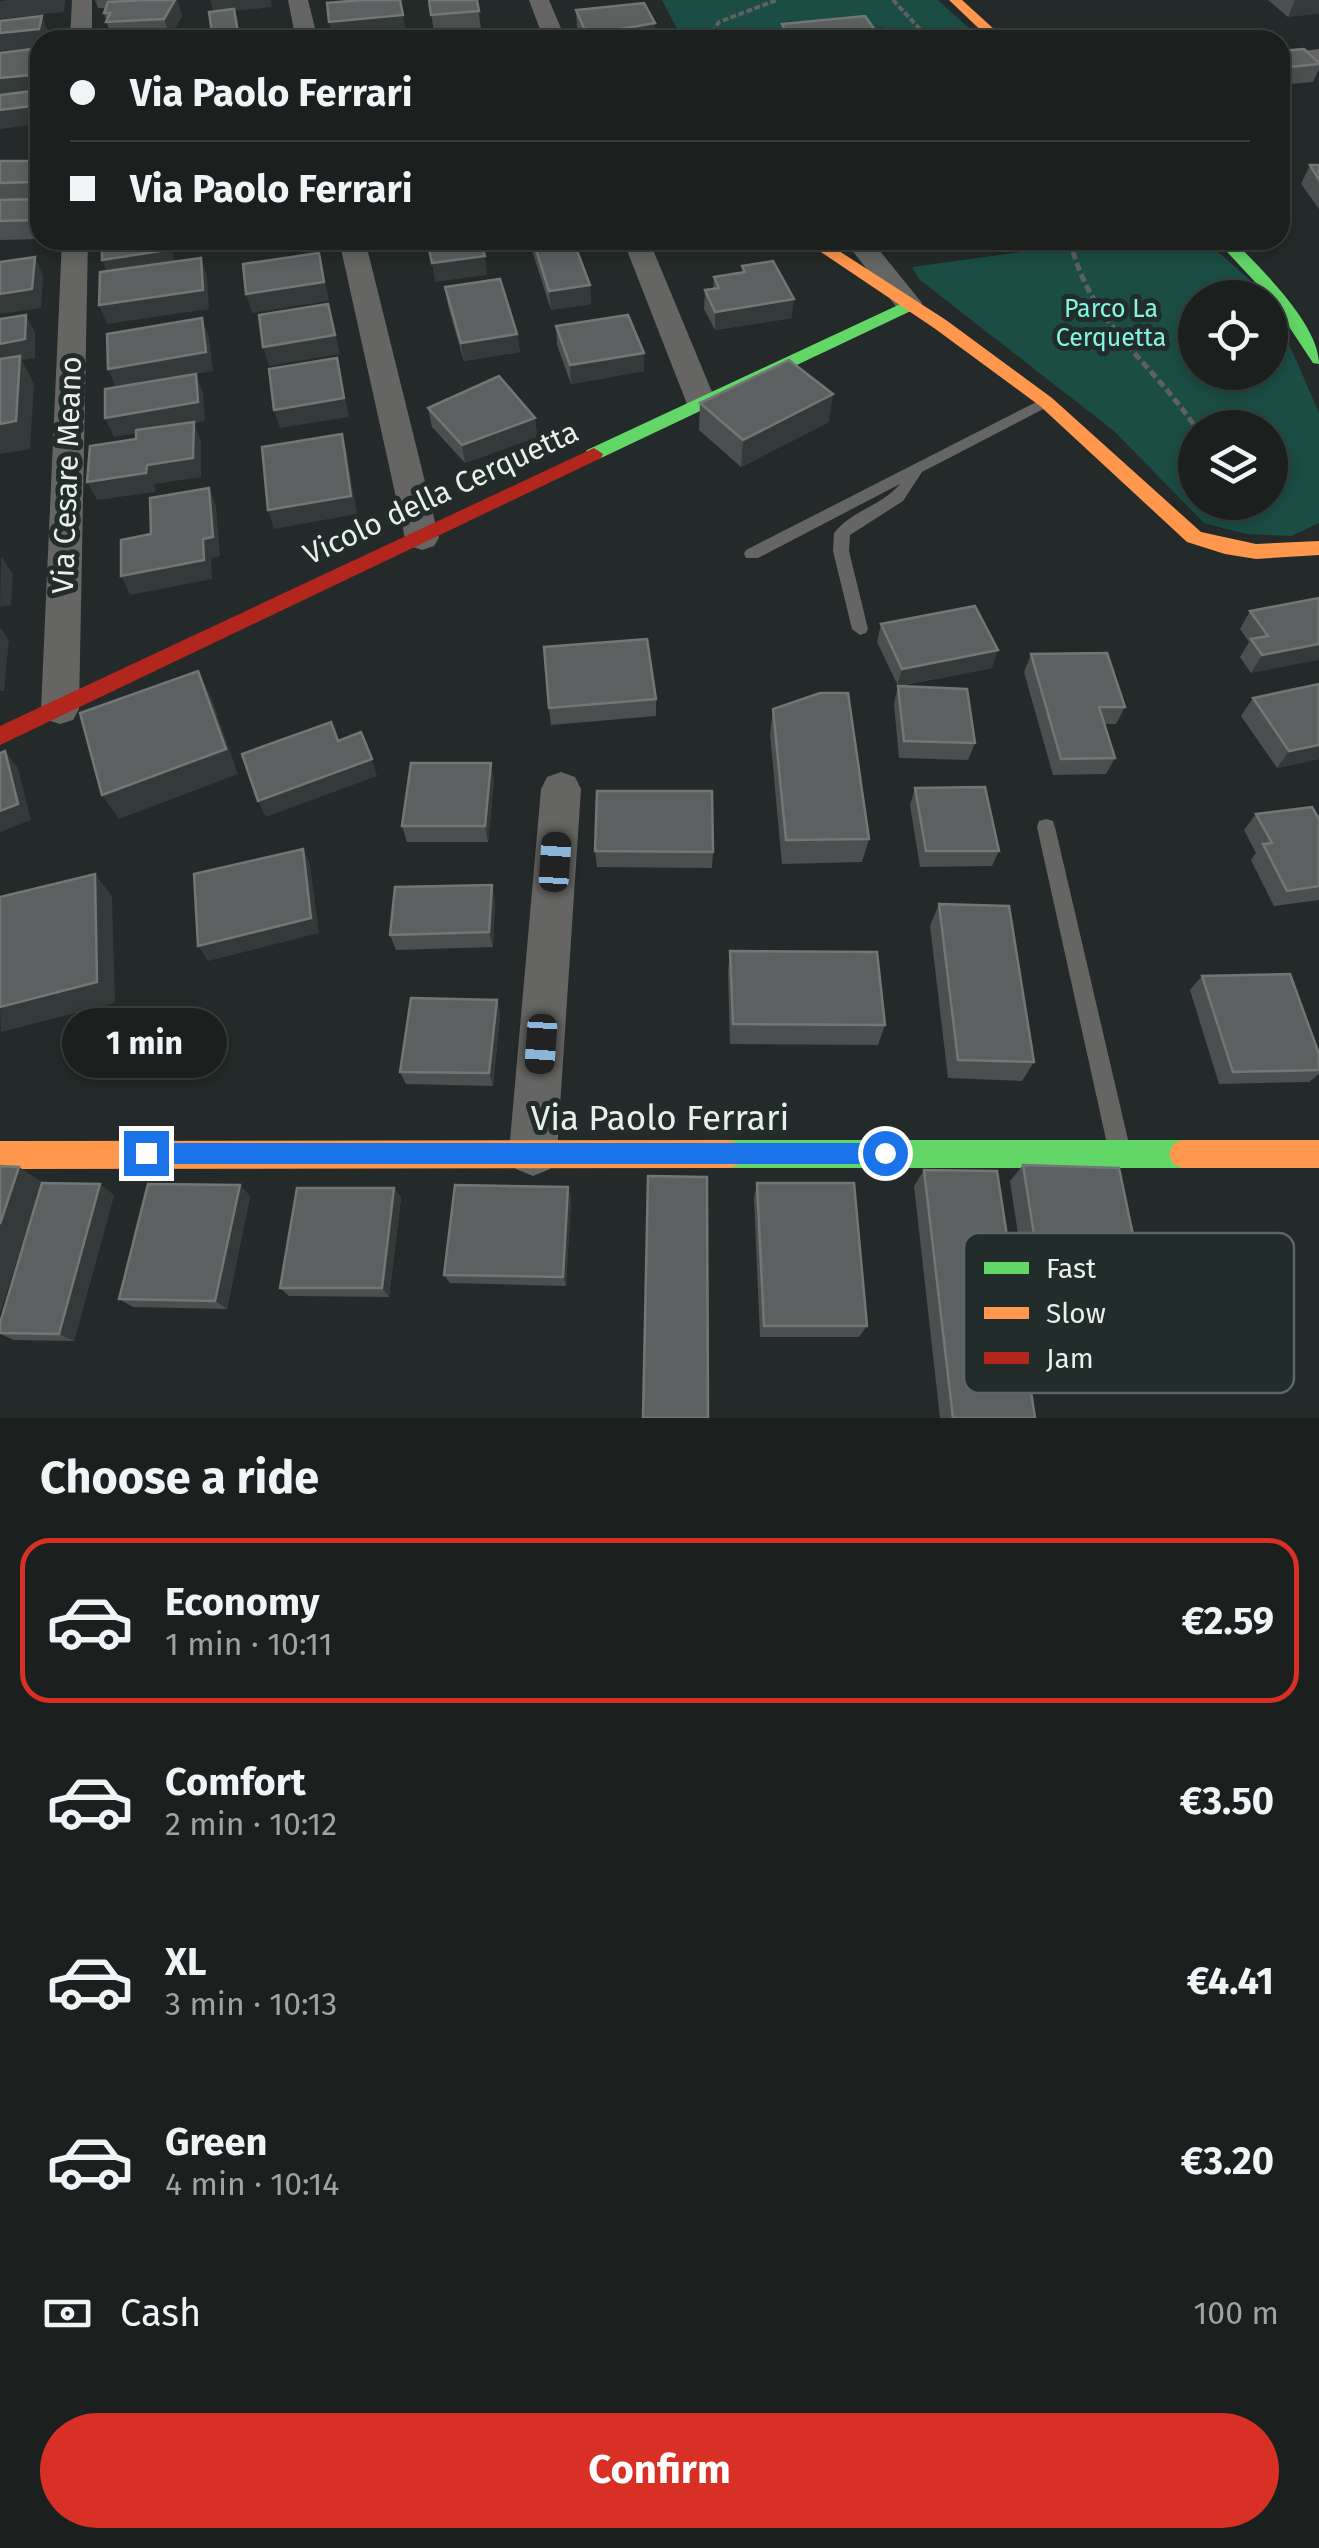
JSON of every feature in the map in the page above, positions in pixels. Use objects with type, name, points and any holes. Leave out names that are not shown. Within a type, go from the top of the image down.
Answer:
[{"type":"street","points":[[81,30],[82,0]]},
{"type":"street","points":[[298,0],[305,30]]},
{"type":"street","points":[[538,0],[551,30]]},
{"type":"street","points":[[955,0],[988,30]]},
{"type":"street","points":[[1290,60],[1319,56]]},
{"type":"street","name":"Via Cesare Meano","points":[[60,709],[75,250]]},
{"type":"street","points":[[354,250],[422,538]]},
{"type":"street","points":[[640,250],[702,404]]},
{"type":"street","points":[[826,250],[1046,402],[1194,537],[1250,554],[1319,548]]},
{"type":"street","points":[[865,250],[909,304]]},
{"type":"street","points":[[1233,250],[1267,286],[1319,359]]},
{"type":"street","name":"Vicolo della Cerquetta","points":[[0,736],[909,304]]},
{"type":"street","points":[[532,1152],[560,789]]},
{"type":"street","name":"Via Paolo Ferrari","points":[[0,1154],[1319,1154]]},
{"type":"lane","points":[[752,554],[1046,402]]},
{"type":"lane","points":[[860,629],[840,552],[842,533],[851,524],[894,503],[916,469]]},
{"type":"lane","points":[[1046,827],[1120,1154]]},
{"type":"path","points":[[714,30],[719,22],[777,0]]},
{"type":"path","points":[[893,0],[921,30]]},
{"type":"path","points":[[1072,250],[1078,281],[1090,304],[1183,410]]},
{"type":"green space","points":[[662,0],[938,0],[971,30],[882,27],[678,30]]},
{"type":"green space","name":"Parco La Cerquetta","points":[[1035,250],[1216,250],[1249,280],[1178,280],[1178,390],[1288,390],[1288,345],[1319,413],[1319,523],[1291,536],[1246,534],[1201,520],[1288,520],[1288,410],[1178,410],[1178,496],[1114,431],[920,280],[912,267]]},
{"type":"building","points":[[175,0],[164,19],[106,22],[110,13],[104,13],[108,2]]},
{"type":"building","points":[[400,0],[403,15],[329,22],[327,3]]},
{"type":"building","points":[[429,0],[477,0],[479,11],[431,15]]},
{"type":"building","points":[[644,3],[655,23],[615,30],[585,30],[576,10]]},
{"type":"building","points":[[234,9],[238,30],[212,30],[209,12]]},
{"type":"building","points":[[42,16],[39,29],[0,33],[0,21]]},
{"type":"building","points":[[865,16],[875,30],[785,30],[782,24]]},
{"type":"building","points":[[30,49],[30,75],[0,78],[0,53]]},
{"type":"building","points":[[1304,49],[1319,64],[1290,67],[1290,50]]},
{"type":"building","points":[[30,91],[30,106],[0,110],[0,95]]},
{"type":"building","points":[[0,161],[30,161],[30,182],[0,183]]},
{"type":"building","points":[[1310,165],[1319,165],[1319,180]]},
{"type":"building","points":[[30,199],[30,220],[0,221],[0,200]]},
{"type":"building","points":[[102,250],[167,250],[102,260]]},
{"type":"building","points":[[429,250],[483,250],[485,256],[432,263]]},
{"type":"building","points":[[536,250],[577,250],[590,285],[549,291]]},
{"type":"building","points":[[319,253],[324,282],[246,294],[243,264]]},
{"type":"building","points":[[35,257],[32,289],[0,294],[0,262]]},
{"type":"building","points":[[201,258],[203,290],[99,305],[100,272]]},
{"type":"building","points":[[773,261],[794,299],[715,312],[705,290],[719,288],[714,277],[745,272],[742,266]]},
{"type":"building","points":[[500,279],[517,334],[461,343],[445,287]]},
{"type":"building","points":[[328,304],[335,335],[263,347],[259,315]]},
{"type":"building","points":[[26,315],[25,339],[0,344],[0,319]]},
{"type":"building","points":[[628,315],[644,353],[570,365],[556,326]]},
{"type":"building","points":[[202,318],[206,352],[108,369],[107,334]]},
{"type":"building","points":[[20,356],[16,421],[0,424],[0,359]]},
{"type":"building","points":[[337,358],[344,398],[274,410],[269,369]]},
{"type":"building","points":[[789,360],[833,394],[743,440],[700,403]]},
{"type":"building","points":[[196,374],[198,402],[105,418],[105,389]]},
{"type":"building","points":[[499,376],[535,418],[462,445],[428,408]]},
{"type":"building","points":[[194,422],[193,458],[147,465],[146,473],[87,482],[90,446],[136,439],[136,430]]},
{"type":"building","points":[[342,434],[351,496],[268,510],[262,447]]},
{"type":"building","points":[[209,488],[213,537],[203,539],[204,560],[121,576],[121,540],[151,534],[150,498]]},
{"type":"building","points":[[1319,598],[1319,644],[1262,655],[1251,639],[1268,636],[1250,611]]},
{"type":"building","points":[[975,606],[998,650],[902,669],[881,624]]},
{"type":"building","points":[[647,639],[656,699],[549,708],[544,647]]},
{"type":"building","points":[[1107,653],[1125,707],[1099,707],[1115,758],[1061,759],[1031,654]]},
{"type":"building","points":[[198,671],[226,749],[102,795],[80,713]]},
{"type":"building","points":[[1319,684],[1319,745],[1289,751],[1253,698]]},
{"type":"building","points":[[898,686],[967,689],[975,743],[904,741]]},
{"type":"building","points":[[820,693],[848,693],[869,839],[786,840],[773,709]]},
{"type":"building","points":[[331,722],[338,741],[361,732],[372,759],[258,801],[242,754]]},
{"type":"building","points":[[5,751],[18,804],[0,811],[0,753]]},
{"type":"building","points":[[411,763],[491,763],[485,826],[402,826]]},
{"type":"building","points":[[985,787],[999,851],[926,851],[915,788]]},
{"type":"building","points":[[597,791],[712,791],[713,852],[595,851]]},
{"type":"building","points":[[1312,807],[1319,819],[1319,886],[1287,891],[1263,844],[1272,843],[1256,814]]},
{"type":"building","points":[[303,849],[311,918],[198,946],[194,874]]},
{"type":"building","points":[[95,874],[97,982],[0,1007],[0,897]]},
{"type":"building","points":[[492,885],[489,932],[390,935],[395,887]]},
{"type":"building","points":[[939,904],[1009,906],[1034,1062],[958,1060]]},
{"type":"building","points":[[730,951],[877,952],[885,1025],[733,1024]]},
{"type":"building","points":[[1290,974],[1319,1054],[1319,1070],[1233,1072],[1202,976]]},
{"type":"building","points":[[411,998],[497,1000],[489,1073],[400,1072]]},
{"type":"building","points":[[1023,1165],[1119,1168],[1133,1233],[1034,1233]]},
{"type":"building","points":[[0,1166],[19,1167],[0,1224]]},
{"type":"building","points":[[924,1170],[997,1171],[1007,1233],[964,1233],[964,1393],[1031,1393],[1035,1418],[953,1418]]},
{"type":"building","points":[[648,1176],[707,1177],[708,1418],[643,1418]]},
{"type":"building","points":[[42,1183],[100,1184],[59,1334],[0,1333],[0,1323]]},
{"type":"building","points":[[757,1183],[854,1183],[867,1326],[764,1326]]},
{"type":"building","points":[[148,1184],[240,1185],[215,1301],[119,1299]]},
{"type":"building","points":[[455,1185],[568,1187],[563,1277],[444,1275]]},
{"type":"building","points":[[297,1188],[394,1188],[382,1288],[280,1288]]},
{"type":"traffic: fast","points":[[1234,250],[1267,285],[1319,359]]},
{"type":"traffic: fast","points":[[594,454],[909,305]]},
{"type":"traffic: fast","points":[[730,1154],[1183,1154]]},
{"type":"traffic: slow","points":[[955,0],[988,30]]},
{"type":"traffic: slow","points":[[826,250],[940,324],[1046,402],[1194,537],[1256,552],[1319,548]]},
{"type":"traffic: slow","points":[[0,1155],[730,1154]]},
{"type":"traffic: slow","points":[[1183,1154],[1319,1154]]},
{"type":"traffic: jam","points":[[0,736],[594,454]]},
{"type":"route","points":[[146,1153],[885,1153]]}]
